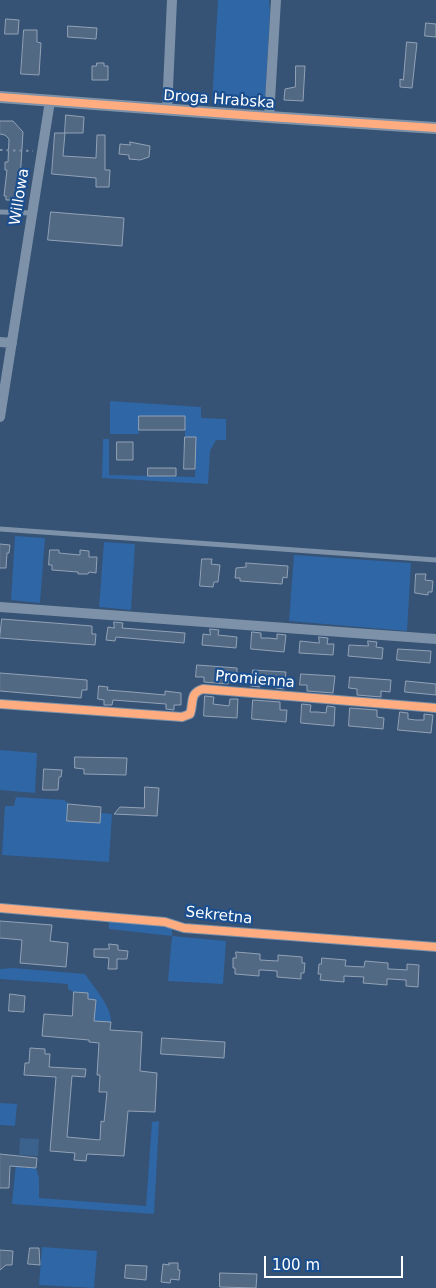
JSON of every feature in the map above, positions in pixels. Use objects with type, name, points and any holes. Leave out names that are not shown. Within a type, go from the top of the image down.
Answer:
[{"type":"street","points":[[167,110],[172,0]]},
{"type":"street","points":[[269,117],[276,0]]},
{"type":"street","name":"Droga Hrabska","points":[[0,97],[436,128]]},
{"type":"street","name":"Willowa","points":[[0,417],[50,101]]},
{"type":"street","points":[[0,342],[12,343]]},
{"type":"street","points":[[0,606],[436,639]]},
{"type":"street","name":"Promienna","points":[[0,704],[182,718],[190,714],[193,695],[203,689],[436,708]]},
{"type":"street","name":"Sekretna","points":[[0,908],[165,922],[184,928],[436,947]]},
{"type":"lane","points":[[0,212],[33,213]]},
{"type":"lane","points":[[0,529],[436,560]]},
{"type":"path","points":[[0,150],[38,152]]},
{"type":"shaded area","points":[[218,0],[269,0],[265,100],[260,106],[212,103]]},
{"type":"shaded area","points":[[110,401],[201,407],[201,418],[226,419],[226,440],[216,440],[210,451],[208,484],[102,478],[103,439],[109,439],[109,475],[195,477],[196,437],[185,437],[185,416],[139,416],[139,434],[110,434]]},
{"type":"shaded area","points":[[15,536],[45,538],[40,603],[11,600]]},
{"type":"shaded area","points":[[104,542],[135,544],[131,610],[99,607]]},
{"type":"shaded area","points":[[294,555],[411,563],[407,631],[289,621]]},
{"type":"shaded area","points":[[0,750],[37,753],[35,793],[0,790]]},
{"type":"shaded area","points":[[16,797],[65,800],[65,802],[68,802],[67,821],[100,823],[101,813],[112,814],[109,862],[2,855],[5,806],[14,806]]},
{"type":"shaded area","points":[[109,922],[172,928],[172,936],[109,929]]},
{"type":"shaded area","points":[[172,936],[226,941],[223,984],[168,981]]},
{"type":"shaded area","points":[[13,968],[85,974],[105,1003],[111,1022],[94,1021],[96,1000],[68,989],[68,984],[0,979],[0,969]]},
{"type":"shaded area","points":[[0,1103],[17,1104],[15,1126],[0,1125]]},
{"type":"shaded area","points":[[159,1121],[154,1214],[12,1204],[16,1163],[24,1164],[24,1168],[36,1168],[39,1178],[39,1198],[146,1206],[152,1122]]},
{"type":"shaded area","points":[[20,1138],[39,1139],[38,1156],[19,1155]]},
{"type":"shaded area","points":[[42,1247],[97,1251],[94,1288],[39,1285]]},
{"type":"building","points":[[6,19],[19,20],[18,34],[5,34]]},
{"type":"building","points":[[426,23],[436,24],[436,37],[425,36]]},
{"type":"building","points":[[68,26],[97,28],[96,39],[68,37]]},
{"type":"building","points":[[24,30],[37,30],[37,42],[41,43],[39,75],[21,74]]},
{"type":"building","points":[[407,42],[417,43],[412,88],[400,87],[400,79],[403,80]]},
{"type":"building","points":[[97,63],[104,63],[104,66],[108,66],[108,80],[92,80],[92,66],[96,66]]},
{"type":"building","points":[[296,66],[305,66],[303,101],[284,100],[285,89],[295,87]]},
{"type":"building","points":[[66,115],[84,117],[83,133],[65,133]]},
{"type":"building","points":[[0,121],[13,121],[23,132],[20,181],[17,181],[16,200],[6,200],[6,196],[4,196],[7,170],[5,170],[5,162],[8,162],[9,139],[5,135],[0,134]]},
{"type":"building","points":[[55,133],[65,133],[63,156],[96,158],[97,135],[105,135],[105,170],[110,170],[109,187],[96,187],[96,178],[52,174]]},
{"type":"building","points":[[130,142],[150,146],[149,157],[140,160],[129,159],[129,155],[119,154],[120,144],[130,145]]},
{"type":"building","points":[[51,212],[124,218],[122,246],[48,240]]},
{"type":"building","points":[[139,416],[185,416],[185,430],[139,430]]},
{"type":"building","points":[[185,437],[196,437],[195,469],[184,469]]},
{"type":"building","points":[[117,442],[133,442],[133,460],[117,460]]},
{"type":"building","points":[[148,468],[176,468],[176,476],[148,476]]},
{"type":"building","points":[[0,544],[10,545],[9,553],[7,553],[6,568],[0,568]]},
{"type":"building","points":[[50,550],[80,555],[80,550],[89,551],[89,557],[97,557],[96,573],[78,574],[78,572],[52,570],[52,565],[49,565]]},
{"type":"building","points":[[202,559],[212,559],[211,564],[220,565],[218,582],[214,582],[213,587],[200,586]]},
{"type":"building","points":[[246,563],[288,566],[287,578],[283,577],[282,584],[240,581],[240,578],[235,578],[236,568],[246,567]]},
{"type":"building","points":[[416,574],[426,574],[425,580],[433,581],[432,592],[428,592],[428,595],[415,593]]},
{"type":"building","points":[[2,619],[92,626],[92,634],[96,634],[95,645],[0,638]]},
{"type":"building","points":[[114,622],[123,623],[122,628],[185,633],[184,643],[116,637],[115,641],[106,640],[108,627],[114,628]]},
{"type":"building","points":[[210,629],[219,630],[218,635],[237,637],[236,648],[202,645],[203,634],[210,635]]},
{"type":"building","points":[[252,632],[261,633],[261,638],[277,639],[277,634],[286,635],[284,652],[251,649]]},
{"type":"building","points":[[319,637],[328,638],[327,644],[334,644],[333,655],[299,653],[300,641],[319,643]]},
{"type":"building","points":[[368,641],[377,642],[376,647],[383,648],[382,659],[348,656],[349,645],[368,646]]},
{"type":"building","points":[[398,649],[431,651],[430,663],[397,660]]},
{"type":"building","points":[[197,665],[237,668],[237,680],[228,679],[228,684],[204,682],[204,677],[196,677]]},
{"type":"building","points":[[253,670],[286,672],[284,689],[276,688],[276,683],[260,682],[260,687],[251,686]]},
{"type":"building","points":[[0,673],[87,680],[87,690],[82,690],[81,698],[0,691]]},
{"type":"building","points":[[301,674],[335,676],[333,693],[307,691],[307,685],[300,685]]},
{"type":"building","points":[[350,677],[391,680],[390,692],[381,691],[381,697],[357,695],[357,689],[349,688]]},
{"type":"building","points":[[406,681],[436,684],[436,695],[405,692]]},
{"type":"building","points":[[99,686],[108,687],[107,690],[165,695],[165,691],[181,693],[181,705],[174,705],[174,710],[166,709],[166,704],[113,700],[112,705],[104,705],[104,700],[98,699]]},
{"type":"building","points":[[205,696],[214,697],[213,704],[229,706],[230,699],[238,699],[237,718],[204,716]]},
{"type":"building","points":[[253,700],[280,702],[280,710],[287,710],[286,722],[252,719]]},
{"type":"building","points":[[302,704],[311,705],[310,712],[326,713],[327,706],[335,707],[334,726],[301,723]]},
{"type":"building","points":[[350,708],[377,710],[377,717],[384,718],[383,729],[349,726]]},
{"type":"building","points":[[400,712],[408,713],[408,719],[416,720],[424,720],[424,714],[433,715],[431,733],[398,730]]},
{"type":"building","points":[[75,757],[127,758],[126,775],[84,774],[84,769],[75,768]]},
{"type":"building","points":[[44,769],[62,770],[61,777],[59,777],[58,790],[43,790]]},
{"type":"building","points":[[145,787],[159,788],[157,816],[114,814],[120,807],[144,808]]},
{"type":"building","points":[[68,804],[101,807],[100,823],[67,821]]},
{"type":"building","points":[[0,921],[52,925],[50,941],[68,943],[66,967],[20,963],[22,940],[0,938]]},
{"type":"building","points":[[109,944],[118,945],[118,950],[128,951],[127,959],[117,959],[117,969],[108,969],[109,958],[94,957],[94,949],[109,949]]},
{"type":"building","points":[[236,952],[260,954],[260,960],[278,961],[278,955],[302,957],[302,963],[305,963],[304,973],[301,973],[301,979],[277,977],[277,971],[259,970],[259,976],[235,974],[233,958],[236,958]]},
{"type":"building","points":[[322,958],[346,960],[345,966],[364,967],[365,961],[388,963],[388,969],[407,970],[407,964],[419,965],[418,987],[406,986],[406,980],[387,979],[387,985],[363,983],[364,977],[344,976],[344,982],[320,980],[321,974],[318,974]]},
{"type":"building","points":[[74,992],[88,993],[88,999],[96,1000],[94,1021],[111,1022],[110,1030],[142,1032],[140,1071],[157,1073],[155,1112],[128,1111],[124,1156],[87,1154],[86,1161],[74,1160],[75,1153],[50,1151],[56,1077],[24,1075],[25,1063],[29,1063],[30,1048],[45,1049],[45,1054],[50,1054],[49,1067],[86,1069],[85,1077],[72,1076],[67,1137],[100,1140],[101,1121],[104,1122],[107,1092],[99,1092],[100,1075],[97,1075],[99,1043],[89,1042],[89,1040],[42,1036],[44,1014],[72,1016]]},
{"type":"building","points":[[10,994],[25,996],[24,1012],[9,1011]]},
{"type":"building","points":[[162,1038],[225,1042],[224,1058],[161,1054]]},
{"type":"building","points":[[0,1154],[37,1158],[36,1168],[10,1166],[9,1188],[0,1188]]},
{"type":"building","points":[[30,1248],[39,1248],[40,1265],[28,1264]]},
{"type":"building","points":[[0,1250],[13,1251],[12,1265],[6,1265],[0,1270]]},
{"type":"building","points":[[169,1263],[178,1263],[178,1270],[180,1270],[179,1280],[171,1279],[170,1283],[161,1282],[163,1264],[169,1265]]},
{"type":"building","points":[[126,1265],[147,1266],[146,1280],[125,1278]]},
{"type":"building","points":[[220,1273],[257,1274],[256,1288],[220,1287]]},
{"type":"cycle path","points":[[0,97],[436,128]]},
{"type":"cycle path","points":[[0,704],[182,717],[190,714],[194,696],[203,689],[436,708]]},
{"type":"cycle path","points":[[0,908],[165,922],[184,928],[436,947]]}]
